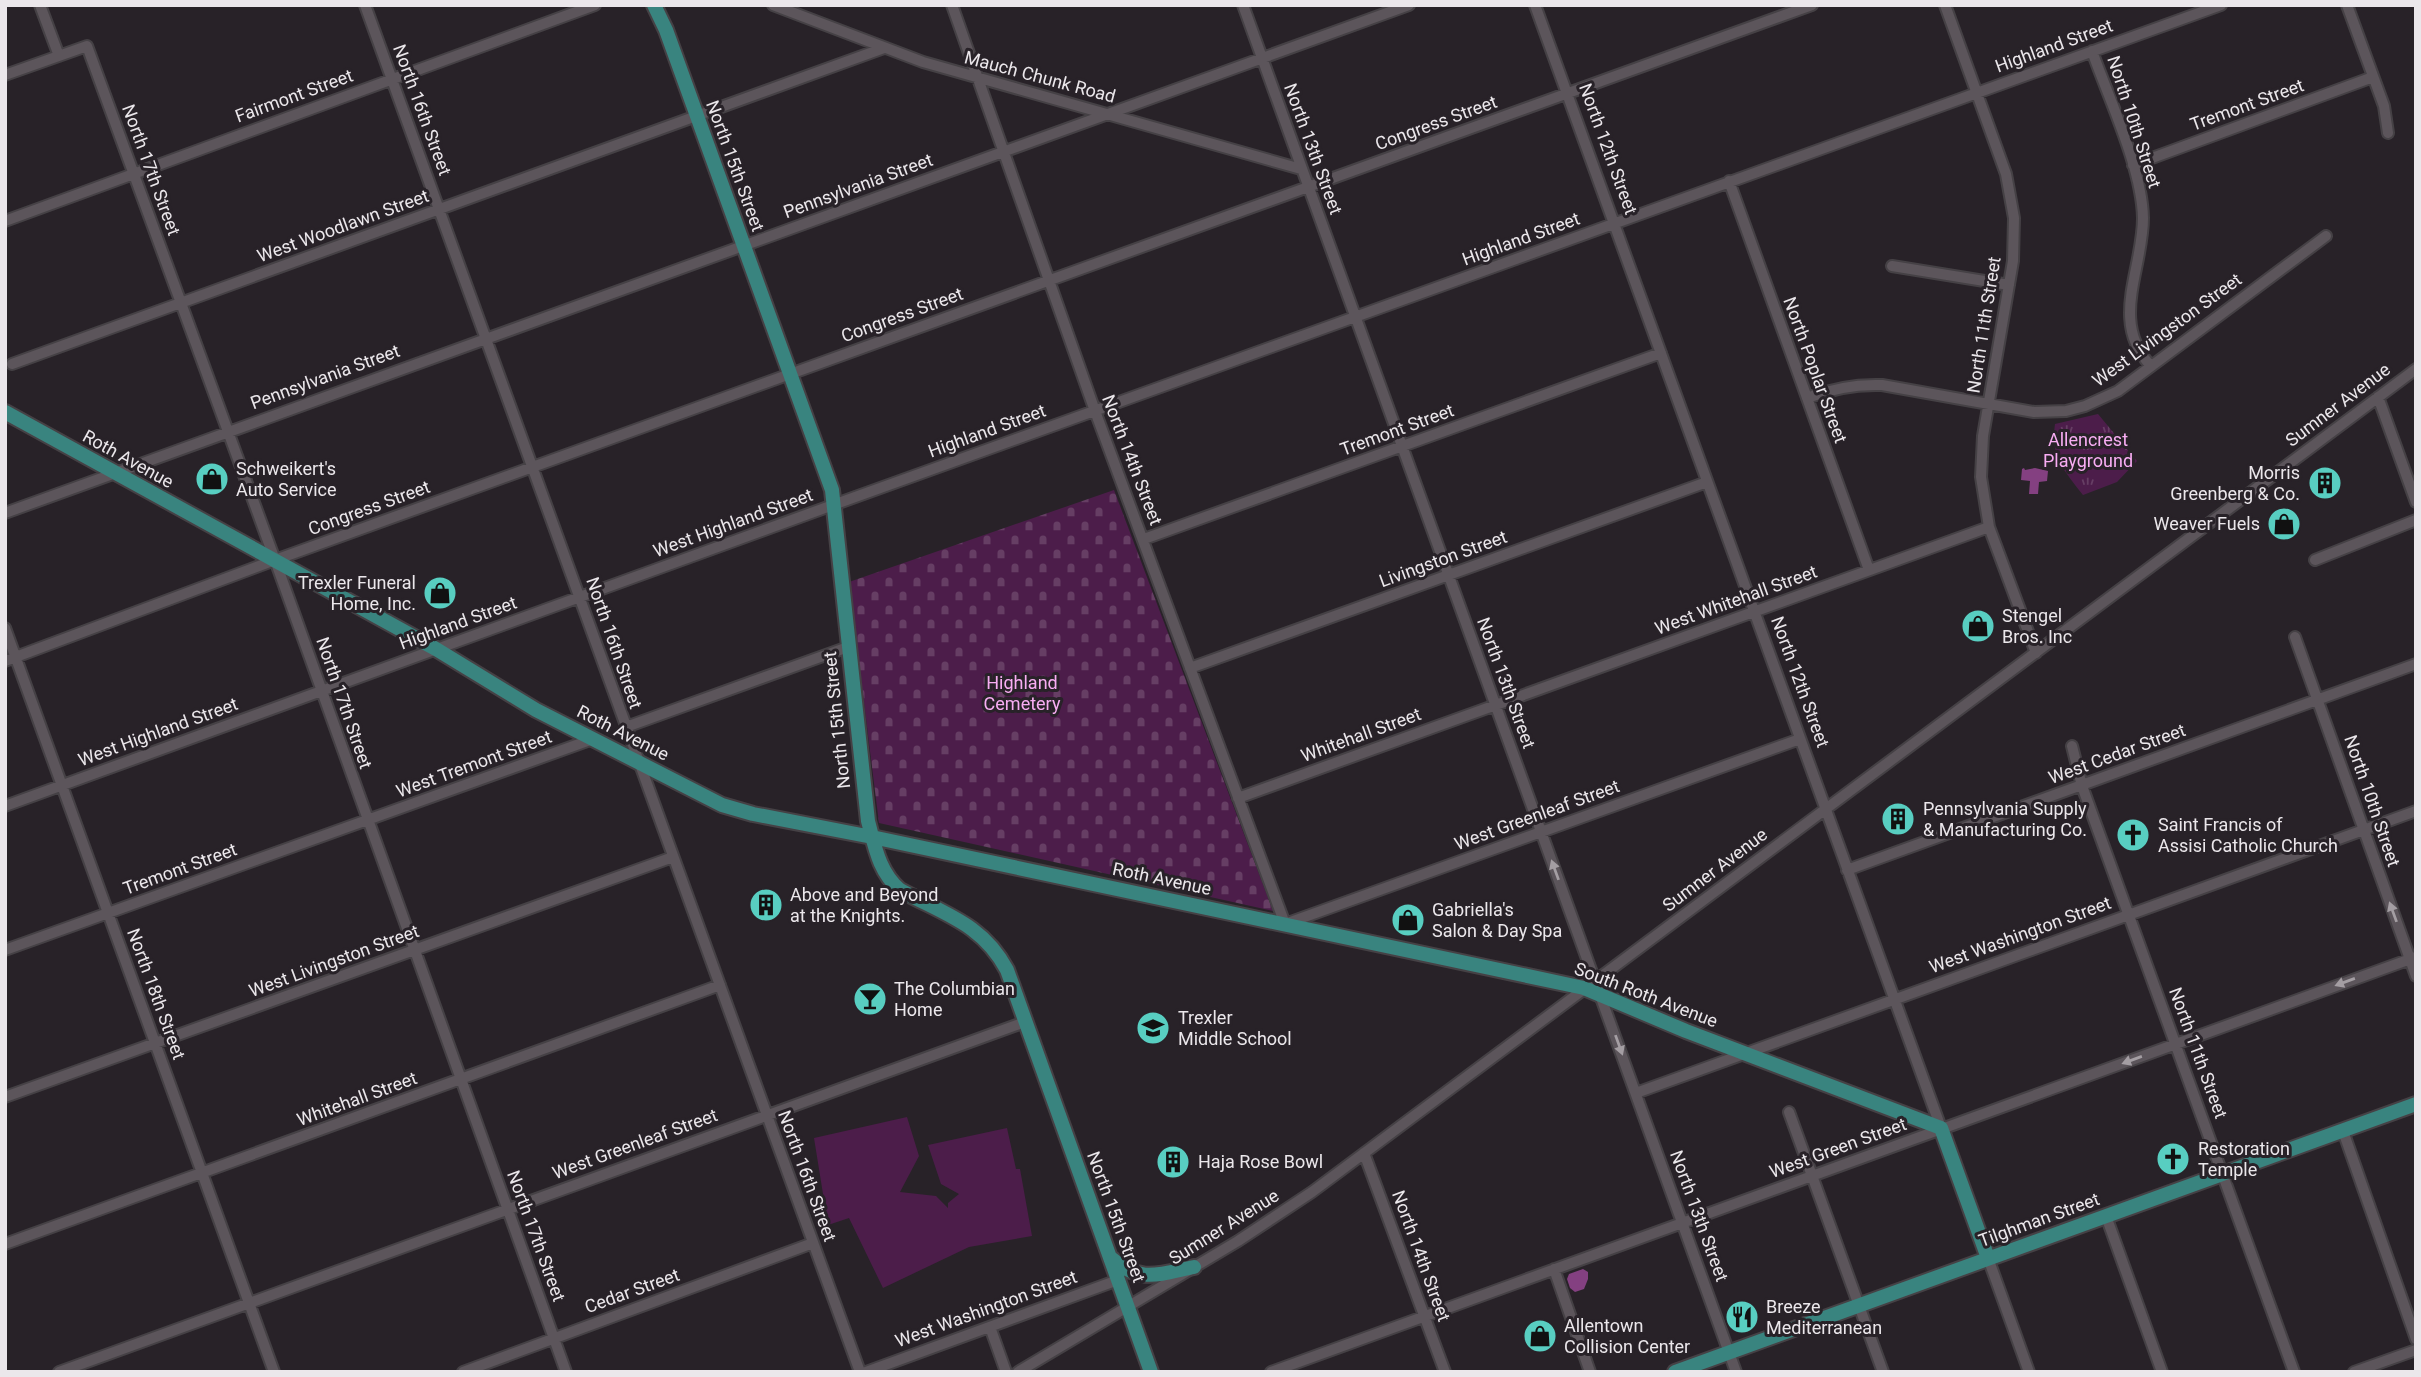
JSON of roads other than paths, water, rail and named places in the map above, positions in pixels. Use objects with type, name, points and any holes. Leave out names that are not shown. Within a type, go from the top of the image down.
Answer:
[{"type":"main road","name":"North 15th Street","points":[[654,5],[666,30],[832,490],[867,821],[880,864],[891,882],[900,890],[971,926],[992,945],[1007,970],[1151,1372]]},
{"type":"main road","name":"Roth Avenue","points":[[5,412],[436,649],[514,698],[706,798],[753,814],[1285,924]]},
{"type":"main road","name":"South Roth Avenue","points":[[1285,924],[1590,984],[1602,998],[1941,1128]]},
{"type":"main road","name":"Tilghman Street","points":[[1675,1372],[2416,1104]]},
{"type":"main road","name":"North 12th Street","points":[[1941,1128],[1988,1258]]},
{"type":"main road","points":[[1110,1258],[1125,1271],[1139,1275],[1159,1274],[1195,1266]]},
{"type":"street","points":[[5,75],[59,56],[40,5]]},
{"type":"street","name":"North 16th Street","points":[[365,5],[860,1372]]},
{"type":"street","name":"Fairmont Street","points":[[5,221],[595,5]]},
{"type":"street","name":"Mauch Chunk Road","points":[[773,5],[884,48],[978,79],[1301,169]]},
{"type":"street","name":"North 14th Street","points":[[952,5],[1095,411],[1285,924]]},
{"type":"street","name":"North 13th Street","points":[[1243,5],[1542,832],[1590,984]]},
{"type":"street","name":"Pennsylvania Street","points":[[5,513],[1409,5]]},
{"type":"street","name":"North 12th Street","points":[[1535,5],[1941,1128]]},
{"type":"street","name":"Congress Street","points":[[10,659],[275,560],[1812,5]]},
{"type":"street","name":"North 11th Street","points":[[1945,5],[2003,165],[2012,202],[2015,240],[1981,460],[1989,527],[2036,653]]},
{"type":"street","name":"Highland Street","points":[[833,505],[2221,5]]},
{"type":"street","points":[[2347,5],[2384,106],[2388,132]]},
{"type":"street","name":"North 17th Street","points":[[59,56],[88,46],[566,1372]]},
{"type":"street","name":"West Woodlawn Street","points":[[12,365],[884,48]]},
{"type":"street","name":"North 10th Street","points":[[2092,51],[2141,196],[2143,219],[2129,321],[2136,347],[2151,366]]},
{"type":"street","name":"Tremont Street","points":[[2133,166],[2373,77]]},
{"type":"street","name":"North Poplar Street","points":[[1729,181],[1869,570]]},
{"type":"street","name":"West Livingston Street","points":[[1807,398],[1828,390],[1864,384],[2034,412],[2066,411],[2102,400],[2326,236]]},
{"type":"street","points":[[1892,265],[2009,285]]},
{"type":"street","name":"Tremont Street","points":[[1144,539],[1661,352]]},
{"type":"street","name":"Sumner Avenue","points":[[1018,1372],[1287,1209],[2416,369]]},
{"type":"street","points":[[2378,397],[2416,502]]},
{"type":"street","name":"Livingston Street","points":[[1190,668],[1707,482]]},
{"type":"street","name":"West Highland Street","points":[[646,574],[833,505]]},
{"type":"street","points":[[2315,560],[2416,520]]},
{"type":"street","name":"West Whitehall Street","points":[[1495,705],[1989,527]]},
{"type":"street","name":"Highland Street","points":[[322,691],[646,574]]},
{"type":"street","name":"North 18th Street","points":[[5,628],[10,659],[63,785],[274,1372]]},
{"type":"street","name":"North 10th Street","points":[[2295,637],[2363,830],[2413,958],[2416,976]]},
{"type":"street","points":[[626,727],[848,647]]},
{"type":"street","points":[[2318,699],[2416,664]]},
{"type":"street","name":"West Highland Street","points":[[5,806],[322,691]]},
{"type":"street","name":"West Cedar Street","points":[[1847,870],[2318,699]]},
{"type":"street","name":"Whitehall Street","points":[[1238,798],[1495,705]]},
{"type":"street","name":"West Tremont Street","points":[[367,821],[593,739]]},
{"type":"street","name":"West Greenleaf Street","points":[[1285,924],[1800,739]]},
{"type":"street","name":"North 11th Street","points":[[2072,746],[2082,786],[2294,1372]]},
{"type":"street","name":"West Washington Street","points":[[1636,1093],[2416,811]]},
{"type":"street","name":"Tremont Street","points":[[5,950],[367,821]]},
{"type":"street","name":"West Livingston Street","points":[[5,1097],[673,857]]},
{"type":"street","name":"West Green Street","points":[[1271,1372],[2413,958]]},
{"type":"street","name":"Whitehall Street","points":[[5,1244],[720,985]]},
{"type":"street","name":"North 13th Street","points":[[1602,998],[1737,1372]]},
{"type":"street","name":"West Greenleaf Street","points":[[59,1372],[1026,1022]]},
{"type":"street","points":[[1789,1112],[1883,1372]]},
{"type":"street","points":[[2343,1131],[2416,1339]]},
{"type":"street","name":"North 14th Street","points":[[1364,1153],[1445,1372]]},
{"type":"street","points":[[2106,1216],[2162,1372]]},
{"type":"street","name":"Cedar Street","points":[[463,1372],[813,1243]]},
{"type":"street","name":"North 12th Street","points":[[1988,1258],[2029,1372]]},
{"type":"street","points":[[1554,1269],[1590,1372]]},
{"type":"street","name":"West Washington Street","points":[[866,1372],[1118,1280]]},
{"type":"street","points":[[990,1327],[1006,1372]]},
{"type":"street","points":[[2354,1372],[2416,1350]]},
{"type":"place","name":"Schweikert's Auto Service","points":[[212,479]]},
{"type":"place","name":"Morris Greenberg & Co.","points":[[2325,483]]},
{"type":"place","name":"Weaver Fuels","points":[[2284,524]]},
{"type":"place","name":"Trexler Funeral Home, Inc.","points":[[440,593]]},
{"type":"place","name":"Stengel Bros. Inc","points":[[1978,626]]},
{"type":"place","name":"Pennsylvania Supply & Manufacturing Co.","points":[[1898,819]]},
{"type":"place","name":"Saint Francis of Assisi Catholic Church","points":[[2133,835]]},
{"type":"place","name":"Above and Beyond at the Knights.","points":[[766,905]]},
{"type":"place","name":"Gabriella's Salon & Day Spa","points":[[1408,920]]},
{"type":"place","name":"The Columbian Home","points":[[870,999]]},
{"type":"place","name":"Trexler Middle School","points":[[1153,1028]]},
{"type":"place","name":"Restoration Temple","points":[[2173,1159]]},
{"type":"place","name":"Haja Rose Bowl","points":[[1173,1162]]},
{"type":"place","name":"Breeze Mediterranean","points":[[1742,1317]]},
{"type":"place","name":"Allentown Collision Center","points":[[1540,1336]]},
{"type":"park label","name":"Allencrest Playground","points":[[2088,450]]},
{"type":"park label","name":"Highland Cemetery","points":[[1022,693]]}]
